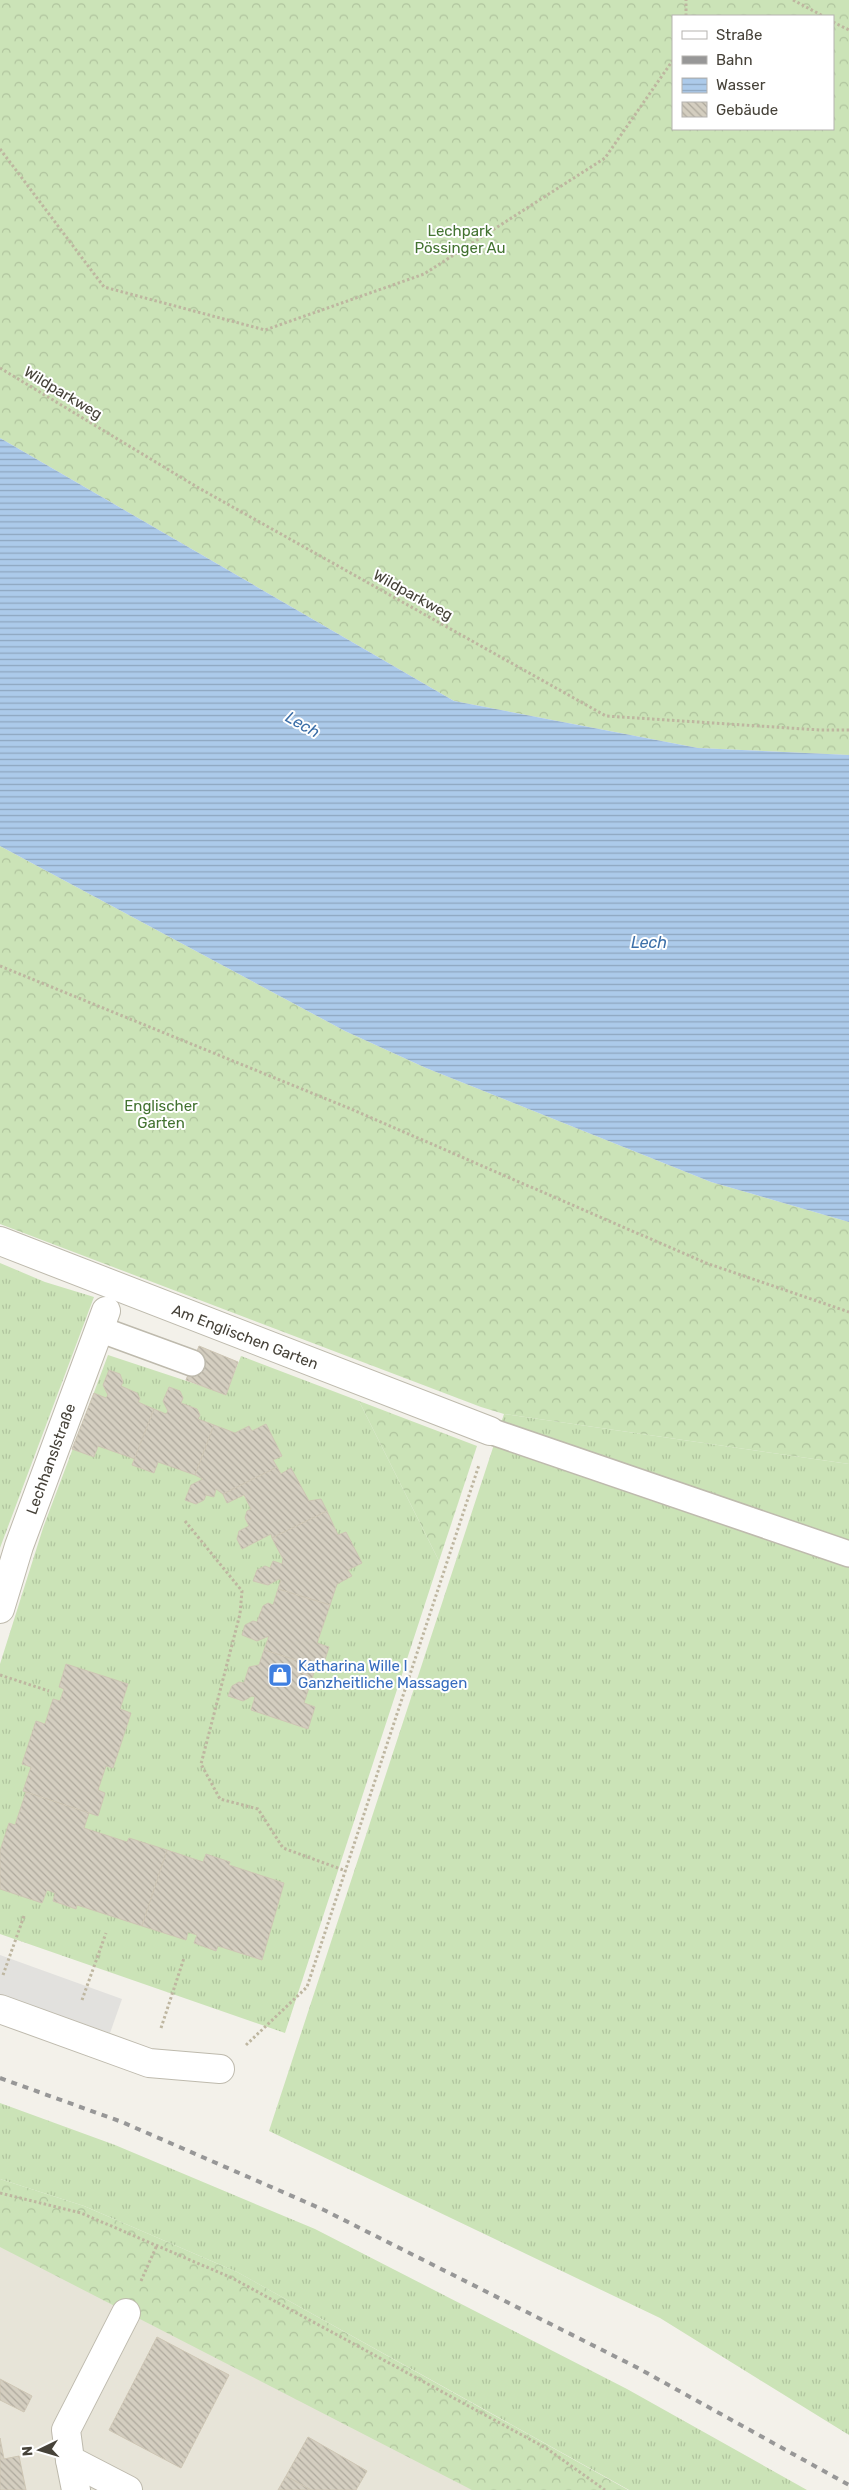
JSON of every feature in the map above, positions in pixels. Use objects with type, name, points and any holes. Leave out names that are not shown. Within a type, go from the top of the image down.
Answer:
[{"type":"street","name":"Am Englischen Garten","points":[[0,1241],[490,1431]]},
{"type":"street","name":"Lechhanslstraße","points":[[0,1608],[20,1546],[102,1320]]},
{"type":"street","points":[[0,2009],[150,2063],[220,2070]]},
{"type":"street","points":[[76,2490],[66,2430],[126,2313]]},
{"type":"street","points":[[70,2460],[128,2490]]},
{"type":"lane","points":[[102,1320],[192,1363]]},
{"type":"lane","points":[[490,1431],[849,1554]]},
{"type":"path","points":[[686,0],[686,15]]},
{"type":"path","points":[[793,0],[821,15]]},
{"type":"path","points":[[834,22],[849,30]]},
{"type":"path","points":[[0,149],[104,287],[265,330],[424,274],[604,158],[672,61]]},
{"type":"path","name":"Wildparkweg","points":[[0,368],[197,487],[606,716],[820,730],[849,730]]},
{"type":"path","points":[[0,966],[351,1108],[706,1263],[849,1312]]},
{"type":"path","points":[[220,2070],[307,1987],[490,1431]]},
{"type":"path","points":[[186,1521],[242,1591],[240,1614],[201,1764],[220,1798],[258,1809],[283,1848],[346,1871]]},
{"type":"path","points":[[0,1675],[49,1691]]},
{"type":"path","points":[[0,1983],[24,1916]]},
{"type":"path","points":[[70,2034],[106,1933]]},
{"type":"path","points":[[150,2063],[184,1958]]},
{"type":"path","points":[[0,2193],[81,2213],[232,2278],[546,2448],[605,2490]]},
{"type":"shaded area","points":[[0,1955],[122,1999],[110,2033],[0,1994]]},
{"type":"shaded area","points":[[0,2179],[237,2272],[628,2490],[0,2490]]},
{"type":"green space","name":"Lechpark Pössinger Au","points":[[0,0],[849,0],[849,755],[698,748],[454,701],[0,438]]},
{"type":"green space","name":"Englischer Garten","points":[[0,846],[345,1031],[426,1068],[711,1182],[849,1222],[849,1464],[504,1414],[481,1407],[0,1224]]},
{"type":"green space","points":[[0,1263],[45,1282],[94,1297],[0,1548]]},
{"type":"green space","points":[[108,1355],[226,1394],[241,1356],[359,1401],[439,1561],[285,2033],[0,1934],[0,1664],[43,1528]]},
{"type":"green space","points":[[359,1401],[477,1446],[439,1561]]},
{"type":"green space","points":[[504,1414],[849,1464],[849,2435],[660,2318],[269,2131]]},
{"type":"green space","points":[[0,2103],[115,2145],[315,2229],[627,2389],[807,2490],[629,2490],[237,2272],[84,2206],[0,2179]]},
{"type":"green space","points":[[0,2179],[84,2206],[237,2272],[628,2490],[472,2490],[0,2247]]},
{"type":"water","name":"Lech","points":[[0,438],[454,701],[698,748],[849,755],[849,1222],[711,1182],[426,1068],[345,1031],[0,846]]},
{"type":"building","points":[[199,1346],[238,1362],[226,1395],[186,1380]]},
{"type":"building","points":[[109,1370],[120,1374],[123,1382],[121,1386],[137,1393],[140,1399],[138,1402],[154,1409],[135,1459],[98,1446],[94,1457],[72,1449],[94,1393],[106,1398],[108,1395],[103,1385]]},
{"type":"building","points":[[169,1387],[180,1391],[183,1398],[181,1403],[197,1409],[200,1415],[198,1419],[214,1425],[195,1475],[158,1462],[154,1473],[132,1465],[154,1409],[166,1414],[168,1411],[163,1401]]},
{"type":"building","points":[[266,1424],[282,1456],[273,1460],[277,1467],[223,1494],[216,1489],[214,1497],[206,1495],[204,1500],[196,1504],[185,1500],[191,1485],[203,1479],[195,1475],[214,1425],[235,1433],[249,1426],[252,1431]]},
{"type":"building","points":[[277,1467],[281,1474],[291,1468],[309,1501],[321,1499],[327,1511],[272,1538],[271,1534],[242,1549],[237,1539],[239,1531],[249,1526],[245,1518],[247,1511],[251,1509],[244,1495],[227,1503],[223,1494]]},
{"type":"building","points":[[327,1511],[338,1535],[346,1532],[362,1563],[348,1570],[352,1576],[337,1584],[330,1605],[278,1589],[281,1580],[279,1579],[268,1585],[253,1581],[257,1570],[265,1566],[270,1568],[273,1561],[282,1564],[283,1559],[272,1538]]},
{"type":"building","points":[[278,1589],[330,1605],[317,1643],[329,1647],[322,1669],[264,1650],[269,1636],[257,1641],[242,1635],[245,1625],[253,1621],[257,1622],[263,1606],[268,1603],[273,1605]]},
{"type":"building","points":[[264,1650],[316,1666],[304,1703],[315,1707],[308,1729],[251,1710],[255,1697],[252,1696],[243,1701],[228,1696],[232,1686],[239,1682],[244,1683],[249,1667],[259,1665]]},
{"type":"building","points":[[66,1664],[128,1684],[120,1709],[131,1713],[113,1768],[106,1766],[98,1790],[105,1793],[98,1816],[23,1791],[31,1767],[22,1764],[36,1721],[45,1724],[53,1699],[60,1701],[64,1689],[59,1687]]},
{"type":"building","points":[[26,1792],[89,1813],[84,1828],[127,1842],[129,1838],[167,1850],[142,1926],[77,1905],[76,1909],[53,1901],[55,1893],[47,1890],[42,1903],[0,1889],[0,1851],[9,1823],[15,1825]]},
{"type":"building","points":[[167,1850],[203,1862],[206,1854],[230,1862],[229,1865],[284,1883],[262,1960],[218,1946],[216,1951],[194,1943],[197,1935],[188,1932],[186,1940],[142,1926]]},
{"type":"building","points":[[157,2337],[229,2375],[181,2468],[109,2430]]},
{"type":"building","points":[[0,2379],[32,2396],[24,2412],[0,2400]]},
{"type":"building","points":[[308,2437],[367,2471],[356,2490],[311,2490],[286,2476]]},
{"type":"building","points":[[0,2438],[4,2459],[19,2456],[26,2490],[0,2490]]},
{"type":"building","points":[[286,2476],[311,2490],[278,2490]]},
{"type":"railway","points":[[0,2078],[122,2122],[324,2210],[636,2367],[849,2485]]},
{"type":"place","name":"Katharina Wille I Ganzheitliche Massagen","points":[[280,1675]]}]
